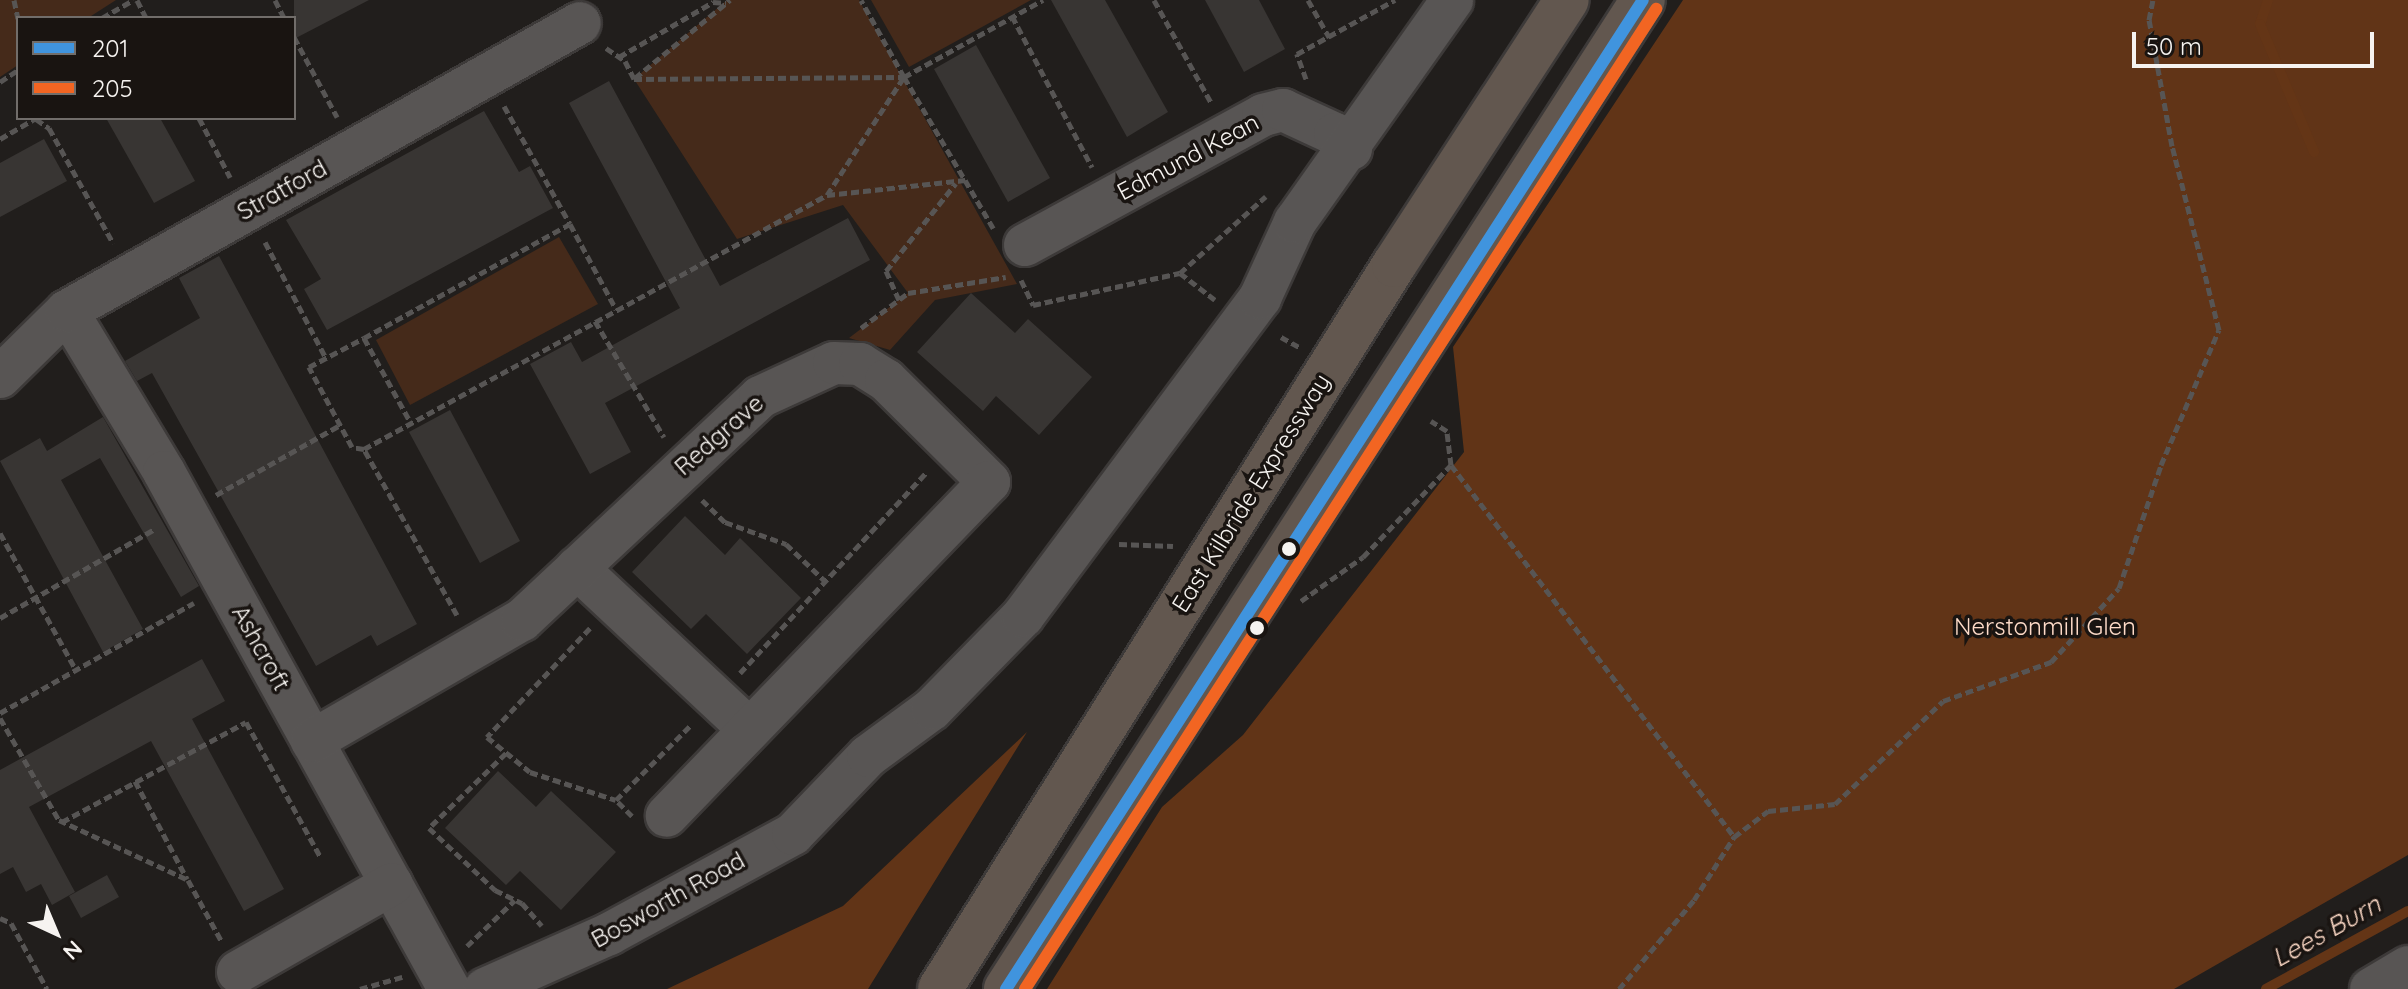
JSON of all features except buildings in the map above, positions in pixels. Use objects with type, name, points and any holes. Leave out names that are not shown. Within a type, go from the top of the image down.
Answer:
[{"type":"highway","name":"East Kilbride Expressway","points":[[940,989],[1567,0]]},
{"type":"highway","points":[[1006,989],[1643,0]]},
{"type":"street","name":"Bosworth Road","points":[[485,989],[567,954],[793,834],[868,756],[932,709],[1023,616],[1087,537],[1203,369],[1260,298],[1336,138],[1452,0]]},
{"type":"street","name":"Stratford","points":[[0,377],[67,311],[487,75],[590,34]]},
{"type":"street","name":"Edmund Kean","points":[[1025,245],[1283,110],[1336,138]]},
{"type":"street","name":"Ashcroft","points":[[67,311],[226,585],[442,977]]},
{"type":"street","points":[[652,818],[749,729],[989,482],[886,380],[860,364],[834,363]]},
{"type":"street","name":"Redgrave","points":[[312,741],[522,620],[678,469],[760,397],[834,363]]},
{"type":"street","points":[[577,568],[749,729]]},
{"type":"street","points":[[238,972],[392,884]]},
{"type":"street","points":[[2371,989],[2408,967]]},
{"type":"path","points":[[106,16],[135,0]]},
{"type":"path","points":[[861,0],[1008,255],[1025,245]]},
{"type":"path","points":[[827,195],[904,77],[1043,0]]},
{"type":"path","points":[[1154,0],[1230,136]]},
{"type":"path","points":[[1308,0],[1329,37]]},
{"type":"path","points":[[1336,138],[1297,54],[1395,0]]},
{"type":"path","points":[[1619,989],[1694,900],[1734,837],[1768,811],[1835,804],[1943,701],[2051,662],[2119,588],[2161,465],[2219,330],[2170,132],[2149,20],[2153,0]]},
{"type":"path","points":[[634,79],[727,1]]},
{"type":"path","points":[[619,57],[713,2],[727,1]]},
{"type":"path","points":[[1012,16],[1110,199]]},
{"type":"path","points":[[590,34],[619,57],[634,79]]},
{"type":"path","points":[[296,41],[354,150]]},
{"type":"path","points":[[487,75],[616,309]]},
{"type":"path","points":[[634,79],[904,77]]},
{"type":"path","points":[[0,139],[33,120]]},
{"type":"path","points":[[39,120],[49,128],[130,276]]},
{"type":"path","points":[[200,120],[326,358]]},
{"type":"path","points":[[570,224],[309,367],[352,447],[364,449],[827,195],[965,180]]},
{"type":"path","points":[[899,300],[886,271],[956,182]]},
{"type":"path","points":[[834,363],[849,338],[908,293],[1019,275],[1033,305],[1180,273],[1271,191]]},
{"type":"path","points":[[1180,273],[1215,300]]},
{"type":"path","points":[[595,321],[678,469],[725,522],[786,544],[825,581]]},
{"type":"path","points":[[364,338],[411,423]]},
{"type":"path","points":[[1431,421],[1447,431],[1451,465],[1734,837]]},
{"type":"path","points":[[616,800],[716,699],[952,445]]},
{"type":"path","points":[[364,449],[476,647]]},
{"type":"path","points":[[1293,605],[1363,557],[1451,465]]},
{"type":"path","points":[[0,533],[76,670]]},
{"type":"path","points":[[1087,537],[1134,548],[1218,547]]},
{"type":"path","points":[[188,880],[62,822],[0,715],[226,585]]},
{"type":"path","points":[[613,602],[487,737],[530,772],[616,800],[652,818]]},
{"type":"path","points":[[62,822],[246,722],[321,858]]},
{"type":"path","points":[[506,753],[429,828],[495,890],[515,900],[567,954]]},
{"type":"path","points":[[135,781],[238,972]]},
{"type":"path","points":[[442,977],[515,900]]},
{"type":"path","points":[[0,918],[11,923],[47,989]]},
{"type":"shaded area","points":[[0,0],[116,0],[91,16],[16,16],[16,66],[0,77]]},
{"type":"shaded area","points":[[727,0],[859,0],[1017,284],[935,300],[890,350],[849,338],[908,293],[843,205],[737,239],[634,79]]},
{"type":"shaded area","points":[[871,0],[1031,0],[909,67]]},
{"type":"shaded area","points":[[559,237],[598,304],[410,405],[376,340]]},
{"type":"green space","name":"Nerstonmill Glen","points":[[1683,0],[2408,0],[2408,855],[2174,989],[1047,989],[1162,807],[1243,735],[1464,452],[1453,347]]},
{"type":"green space","points":[[1027,732],[868,989],[667,989],[843,906]]},
{"type":"waterway","name":"Lees Burn","points":[[2268,0],[2260,24],[2314,152]]},
{"type":"waterway","name":"Lees Burn","points":[[2266,989],[2408,911]]},
{"type":"transit line","name":"201","points":[[1006,989],[1643,0]]},
{"type":"transit line","name":"205","points":[[1025,989],[1656,9]]}]
